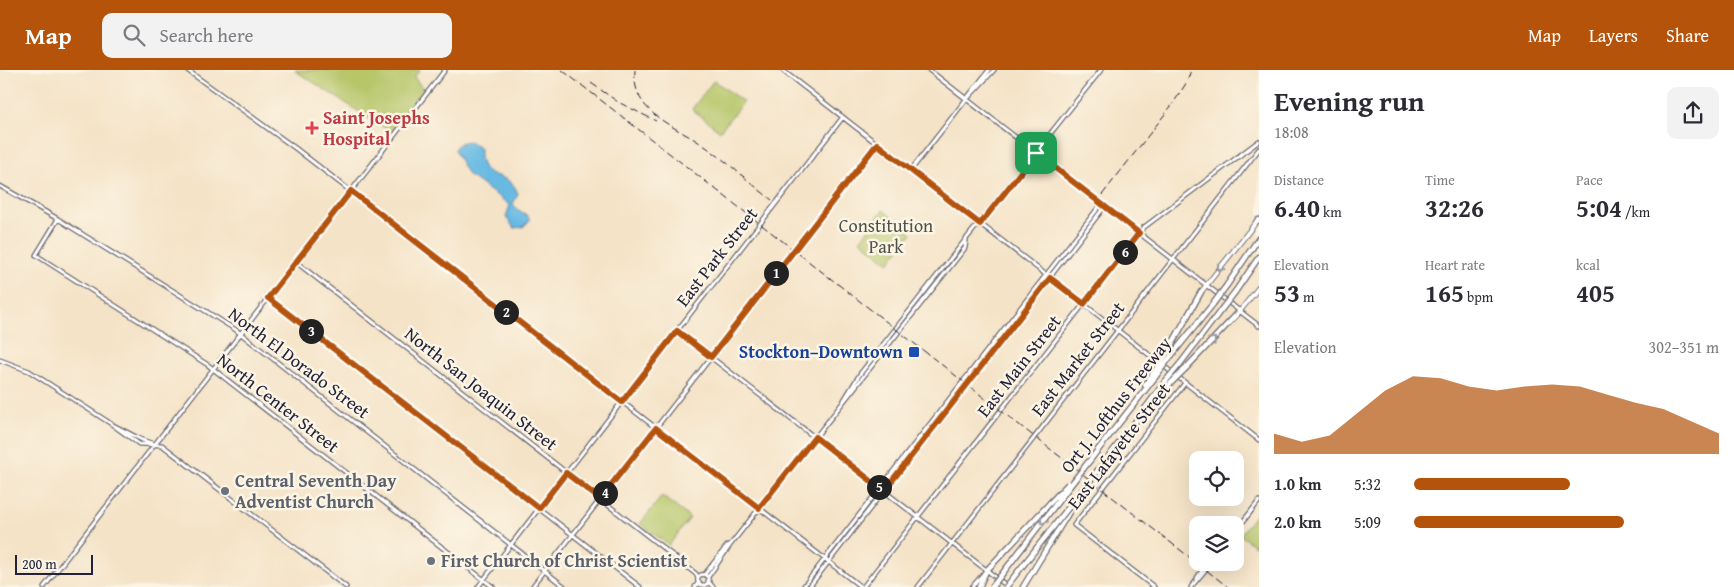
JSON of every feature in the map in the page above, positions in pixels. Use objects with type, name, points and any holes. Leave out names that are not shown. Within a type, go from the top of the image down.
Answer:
[{"type":"highway","name":"Ort J. Lofthus Freeway","points":[[992,587],[1133,405],[1154,375],[1172,356],[1227,286],[1259,238]]},
{"type":"highway","name":"Ort J. Lofthus Freeway","points":[[1006,587],[1166,384],[1259,257]]},
{"type":"highway","points":[[1154,375],[1201,292]]},
{"type":"highway","points":[[1166,384],[1186,368],[1240,312]]},
{"type":"highway","points":[[979,587],[986,571],[1083,469]]},
{"type":"highway","points":[[1023,587],[1085,485]]},
{"type":"main road","points":[[1201,292],[1258,220]]},
{"type":"main road","points":[[1240,312],[1259,288]]},
{"type":"street","points":[[187,70],[255,118],[351,191],[862,587]]},
{"type":"street","points":[[44,587],[445,70]]},
{"type":"street","points":[[782,70],[1259,440]]},
{"type":"street","points":[[929,70],[1259,326]]},
{"type":"street","points":[[911,170],[989,70]]},
{"type":"street","points":[[966,99],[971,97],[994,70]]},
{"type":"street","points":[[695,587],[705,581],[731,544],[844,400],[864,370],[1100,70]]},
{"type":"street","name":"East Park Street","points":[[478,587],[844,117]]},
{"type":"street","name":"East Main Street","points":[[862,587],[1139,233],[1259,141]]},
{"type":"street","points":[[532,587],[877,144]]},
{"type":"street","name":"East Market Street","points":[[918,587],[1259,149]]},
{"type":"street","name":"North El Dorado Street","points":[[0,186],[58,219],[240,334],[565,587]]},
{"type":"street","points":[[803,587],[1045,275],[1104,205]]},
{"type":"street","points":[[809,587],[1050,278],[1104,205]]},
{"type":"street","name":"North Center Street","points":[[58,219],[36,255],[213,369],[493,587]]},
{"type":"street","name":"North San Joaquin Street","points":[[296,262],[705,581]]},
{"type":"street","points":[[268,298],[640,587]]},
{"type":"street","points":[[677,331],[1006,587]]},
{"type":"street","points":[[0,360],[29,371],[113,425],[154,444]]},
{"type":"street","name":"East Lafayette Street","points":[[1154,587],[1074,525],[1185,383]]},
{"type":"street","points":[[113,425],[131,440],[142,444],[162,444],[346,587]]},
{"type":"street","points":[[142,444],[146,455]]},
{"type":"street","points":[[1244,520],[1259,501]]},
{"type":"street","points":[[705,581],[717,558],[731,544]]},
{"type":"street","points":[[713,570],[715,563]]},
{"type":"street","points":[[972,587],[986,571]]},
{"type":"street","points":[[1191,587],[1202,571]]},
{"type":"street","points":[[1197,579],[1204,571]]},
{"type":"green space","points":[[294,70],[420,70],[414,77],[423,89],[423,94],[391,132]]},
{"type":"green space","points":[[714,80],[743,102],[720,131],[692,109]]},
{"type":"green space","name":"Constitution Park","points":[[883,210],[912,233],[889,263],[860,240]]},
{"type":"green space","points":[[662,496],[690,518],[669,545],[640,524]]},
{"type":"green space","points":[[1259,510],[1259,549],[1244,538],[1244,530]]},
{"type":"water","points":[[468,141],[480,148],[480,160],[489,172],[514,186],[518,194],[513,204],[514,207],[528,216],[530,220],[523,227],[514,228],[506,217],[510,205],[468,175],[454,150],[456,146]]},
{"type":"railway","points":[[562,70],[1228,587]]},
{"type":"railway","points":[[635,70],[636,85],[640,98],[648,109],[658,118],[715,153],[772,200]]},
{"type":"railway","points":[[1102,195],[1172,105],[1187,82],[1191,70]]},
{"type":"railway","points":[[591,83],[618,102],[656,121]]},
{"type":"place","name":"Saint Josephs Hospital","points":[[312,128]]},
{"type":"place","name":"Stockton–Downtown","points":[[914,352]]},
{"type":"place","name":"Central Seventh Day Adventist Church","points":[[225,491]]},
{"type":"place","name":"First Church of Christ Scientist","points":[[431,561]]},
{"type":"route","points":[[877,144],[980,224],[1036,153],[1139,233],[1084,304],[1050,278],[884,491],[815,437],[759,508],[656,428],[600,499],[566,473],[539,508],[268,298],[351,191],[622,402],[677,331],[711,357],[877,144]]}]
